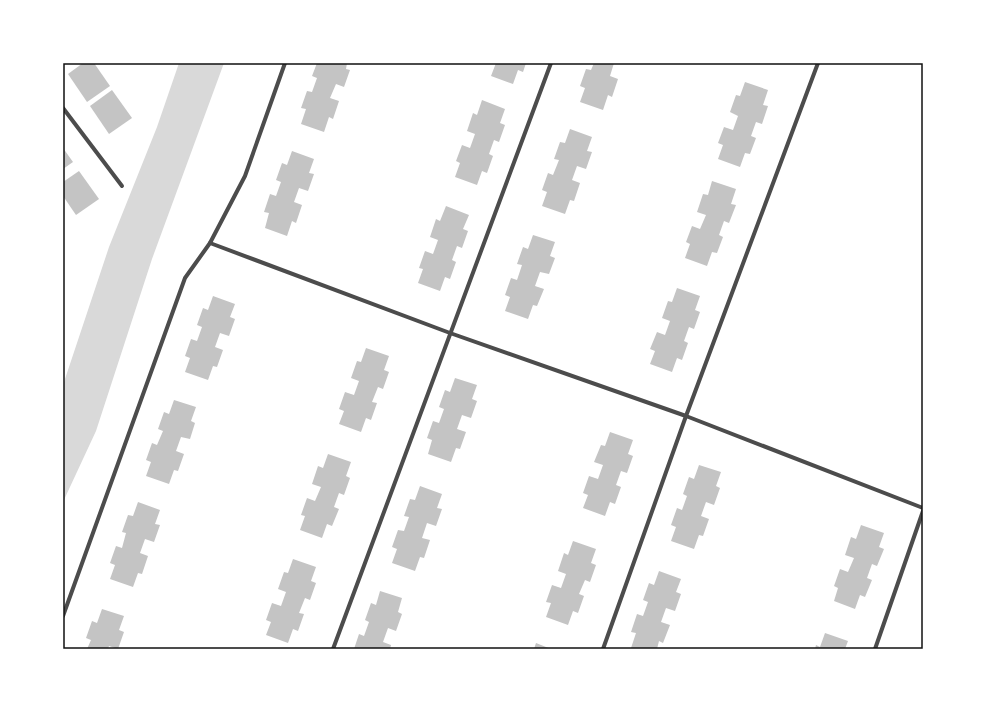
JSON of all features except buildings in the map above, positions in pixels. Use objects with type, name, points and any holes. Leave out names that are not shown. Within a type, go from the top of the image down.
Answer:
[{"type":"street","points":[[63,616],[185,278],[210,243],[245,176],[285,63]]},
{"type":"street","points":[[333,649],[552,63]]},
{"type":"street","points":[[603,649],[686,416],[818,63]]},
{"type":"street","points":[[63,108],[122,186]]},
{"type":"street","points":[[210,243],[450,333],[686,416],[923,508]]},
{"type":"street","points":[[875,649],[923,511]]},
{"type":"shaded area","points":[[179,63],[224,63],[152,259],[96,431],[63,502],[63,385],[109,247],[157,127]]}]
